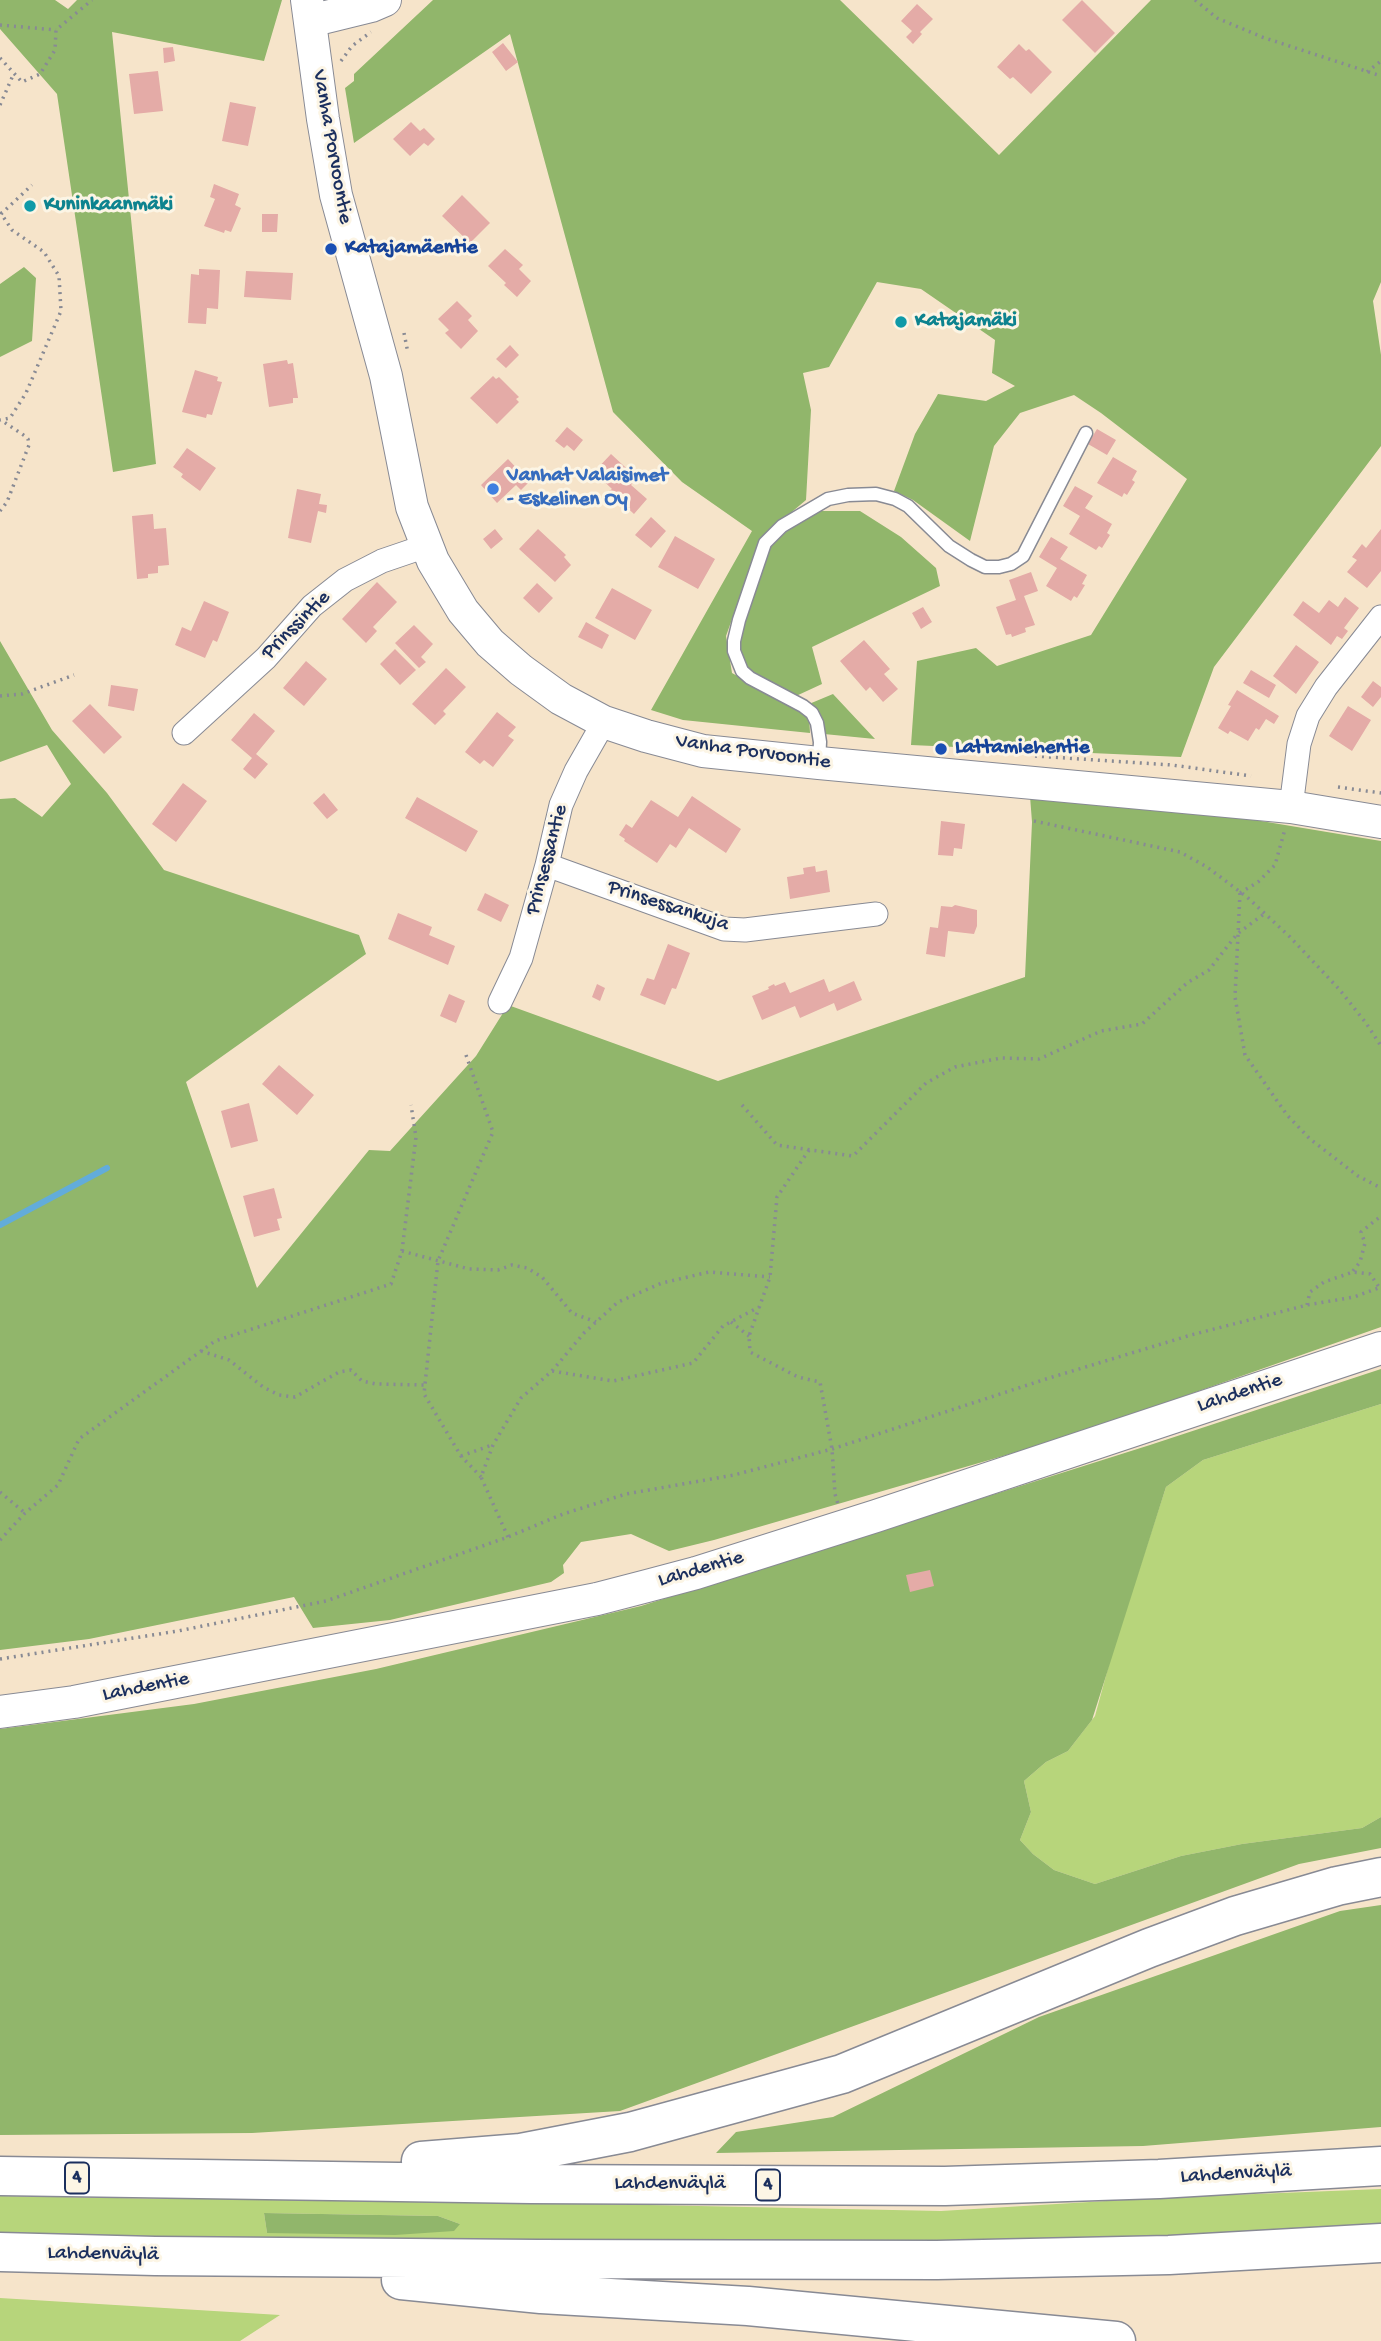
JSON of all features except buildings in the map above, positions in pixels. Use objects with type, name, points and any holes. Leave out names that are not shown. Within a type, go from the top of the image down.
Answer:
[{"type":"highway","points":[[155,2180],[521,2153],[630,2132],[842,2074],[1149,1948],[1235,1916],[1337,1885],[1381,1877]]},
{"type":"highway","name":"Lahdenväylä","points":[[0,2176],[155,2180],[945,2186],[1159,2179],[1381,2166]]},
{"type":"highway","name":"Lahdenväylä","points":[[0,2252],[155,2256],[937,2260],[1169,2255],[1381,2243]]},
{"type":"highway","points":[[155,2256],[541,2294],[748,2306],[1116,2341]]},
{"type":"street","points":[[309,10],[371,6],[385,0]]},
{"type":"street","name":"Vanha Porvoontie","points":[[309,10],[324,129],[336,195],[386,376],[412,507],[426,546],[463,611],[490,643],[521,670],[561,699],[604,722],[703,751],[1291,807],[1381,822]]},
{"type":"street","name":"Prinssintie","points":[[184,733],[266,658],[312,606],[345,580],[382,561],[426,546]]},
{"type":"street","points":[[1291,807],[1299,744],[1308,716],[1326,687],[1381,617]]},
{"type":"street","name":"Prinsessantie","points":[[500,1002],[521,958],[561,805],[576,771],[604,722]]},
{"type":"street","name":"Prinsessankuja","points":[[547,865],[724,929],[745,930],[876,914]]},
{"type":"street","name":"Lahdentie","points":[[0,1712],[74,1702],[597,1598],[696,1573],[1381,1348]]},
{"type":"lane","points":[[819,763],[820,742],[817,723],[812,713],[750,678],[742,671],[734,651],[739,620],[765,544],[782,526],[828,499],[876,494],[908,506],[949,546],[971,560],[985,567],[999,568],[1011,564],[1023,556],[1086,433]]},
{"type":"path","points":[[0,25],[56,30],[92,0]]},
{"type":"path","points":[[1195,0],[1217,18],[1262,37],[1381,76]]},
{"type":"path","points":[[0,58],[22,82],[40,74],[55,50],[56,30]]},
{"type":"path","points":[[1367,72],[1381,61]]},
{"type":"path","points":[[0,106],[14,73]]},
{"type":"path","points":[[1,420],[10,418],[26,393],[61,311],[59,276],[44,252],[12,230],[1,213],[32,185]]},
{"type":"path","points":[[0,511],[7,502],[29,445],[25,436],[1,420]]},
{"type":"path","points":[[0,696],[22,694],[74,675]]},
{"type":"path","points":[[1023,755],[1172,765],[1260,777]]},
{"type":"path","points":[[1332,786],[1381,793]]},
{"type":"path","points":[[1240,893],[1275,865],[1291,807]]},
{"type":"path","points":[[1034,821],[1180,852],[1207,867],[1290,937],[1339,989],[1381,1046]]},
{"type":"path","points":[[1240,893],[1235,997],[1245,1055],[1287,1115],[1310,1139],[1358,1176],[1381,1188]]},
{"type":"path","points":[[743,1105],[776,1145],[853,1156],[926,1083],[955,1067],[1001,1058],[1039,1059],[1101,1031],[1142,1024],[1187,983],[1209,970],[1237,934],[1264,914]]},
{"type":"path","points":[[466,1055],[493,1132],[438,1261],[424,1394],[461,1456],[481,1477],[508,1537]]},
{"type":"path","points":[[0,1540],[25,1513],[58,1485],[79,1439],[215,1341],[391,1284],[402,1251],[416,1136],[411,1105]]},
{"type":"path","points":[[809,1150],[777,1197],[770,1277],[749,1336],[750,1352],[798,1377],[820,1382],[832,1449],[835,1494],[846,1525]]},
{"type":"path","points":[[1353,1272],[1360,1262],[1365,1243],[1361,1232],[1381,1216]]},
{"type":"path","points":[[402,1251],[469,1269],[498,1270],[512,1265],[527,1268],[542,1277],[572,1313],[596,1322]]},
{"type":"path","points":[[481,1477],[494,1445],[521,1398],[552,1371],[584,1332],[618,1302],[663,1283],[709,1272],[770,1277]]},
{"type":"path","points":[[0,1659],[178,1631],[326,1601],[508,1537],[563,1514],[626,1494],[734,1475],[832,1449],[1191,1335],[1307,1305],[1354,1297],[1380,1287],[1370,1274],[1353,1272],[1324,1282],[1310,1292],[1307,1305]]},
{"type":"path","points":[[552,1371],[613,1381],[693,1363],[723,1326],[761,1306]]},
{"type":"path","points":[[731,1322],[749,1336]]},
{"type":"path","points":[[201,1351],[229,1360],[263,1387],[279,1395],[295,1397],[339,1372],[351,1370],[362,1381],[376,1384],[425,1385]]},
{"type":"path","points":[[461,1456],[494,1445]]},
{"type":"path","points":[[0,1492],[25,1513]]},
{"type":"green space","points":[[0,0],[55,0],[68,9],[77,0],[282,0],[264,61],[112,32],[156,464],[113,472],[57,94],[0,29]]},
{"type":"green space","points":[[433,0],[840,0],[999,155],[1151,0],[1381,0],[1381,282],[1373,301],[1381,355],[1381,446],[1214,667],[1181,757],[911,745],[917,661],[976,648],[997,666],[1091,635],[1187,479],[1074,395],[1020,413],[994,446],[970,541],[913,500],[894,491],[915,434],[938,394],[986,401],[1015,386],[992,373],[995,340],[921,289],[877,282],[829,367],[803,373],[811,410],[806,500],[761,538],[726,636],[732,673],[809,716],[810,733],[683,720],[651,710],[752,531],[682,482],[613,412],[510,34],[354,143],[345,88],[354,81],[354,74]]},
{"type":"green space","points":[[24,267],[36,278],[32,341],[0,357],[0,284]]},
{"type":"green space","points":[[813,511],[860,511],[901,537],[936,568],[940,586],[812,647],[822,684],[796,696],[758,677],[746,667],[738,640],[768,546]]},
{"type":"green space","points":[[0,641],[52,730],[107,793],[164,870],[359,935],[366,954],[186,1082],[257,1288],[369,1150],[390,1151],[476,1056],[508,1005],[718,1081],[1025,977],[1032,822],[1030,796],[1249,819],[1381,841],[1381,1327],[1065,1438],[714,1540],[669,1551],[631,1534],[581,1542],[563,1565],[564,1573],[551,1582],[390,1620],[313,1628],[294,1597],[89,1639],[0,1650],[0,799],[15,798],[42,817],[71,784],[47,745],[0,762]]},
{"type":"green space","points":[[833,694],[875,739],[824,734],[823,720],[809,704]]},
{"type":"green space","points":[[1381,1369],[1381,1404],[1203,1460],[1166,1487],[1092,1720],[1068,1751],[1046,1762],[1024,1781],[1031,1812],[1020,1840],[1054,1870],[1095,1884],[1181,1856],[1242,1844],[1362,1828],[1381,1817],[1381,1848],[1299,1864],[620,2111],[252,2133],[0,2135],[0,1729],[194,1704],[376,1669],[641,1606]]},
{"type":"green space","points":[[1381,1404],[1381,1817],[1362,1828],[1242,1844],[1181,1856],[1095,1884],[1054,1870],[1020,1840],[1031,1812],[1024,1781],[1046,1762],[1068,1751],[1095,1716],[1113,1650],[1166,1487],[1203,1460]]},
{"type":"green space","points":[[1381,1905],[1381,2127],[1143,2146],[716,2153],[736,2132],[833,2117],[1039,2017],[1340,1911]]},
{"type":"green space","points":[[1381,2189],[1381,2230],[1153,2242],[0,2238],[0,2196],[174,2199],[261,2197],[941,2211],[1156,2198]],"holes":[[[264,2213],[438,2216],[460,2224],[267,2233]]]},
{"type":"green space","points":[[264,2213],[438,2216],[460,2224],[454,2231],[395,2235],[267,2233]]},
{"type":"green space","points":[[0,2298],[280,2315],[240,2341],[0,2341]]},
{"type":"waterway","points":[[0,1225],[107,1168]]},
{"type":"place","name":"Kuninkaanmäki","points":[[30,206]]},
{"type":"place","name":"Katajamäentie","points":[[331,249]]},
{"type":"place","name":"Katajamäki","points":[[901,322]]},
{"type":"place","name":"Vanhat Valaisimet - Eskelinen Oy","points":[[493,489]]},
{"type":"place","name":"Lattamiehentie","points":[[941,749]]}]
